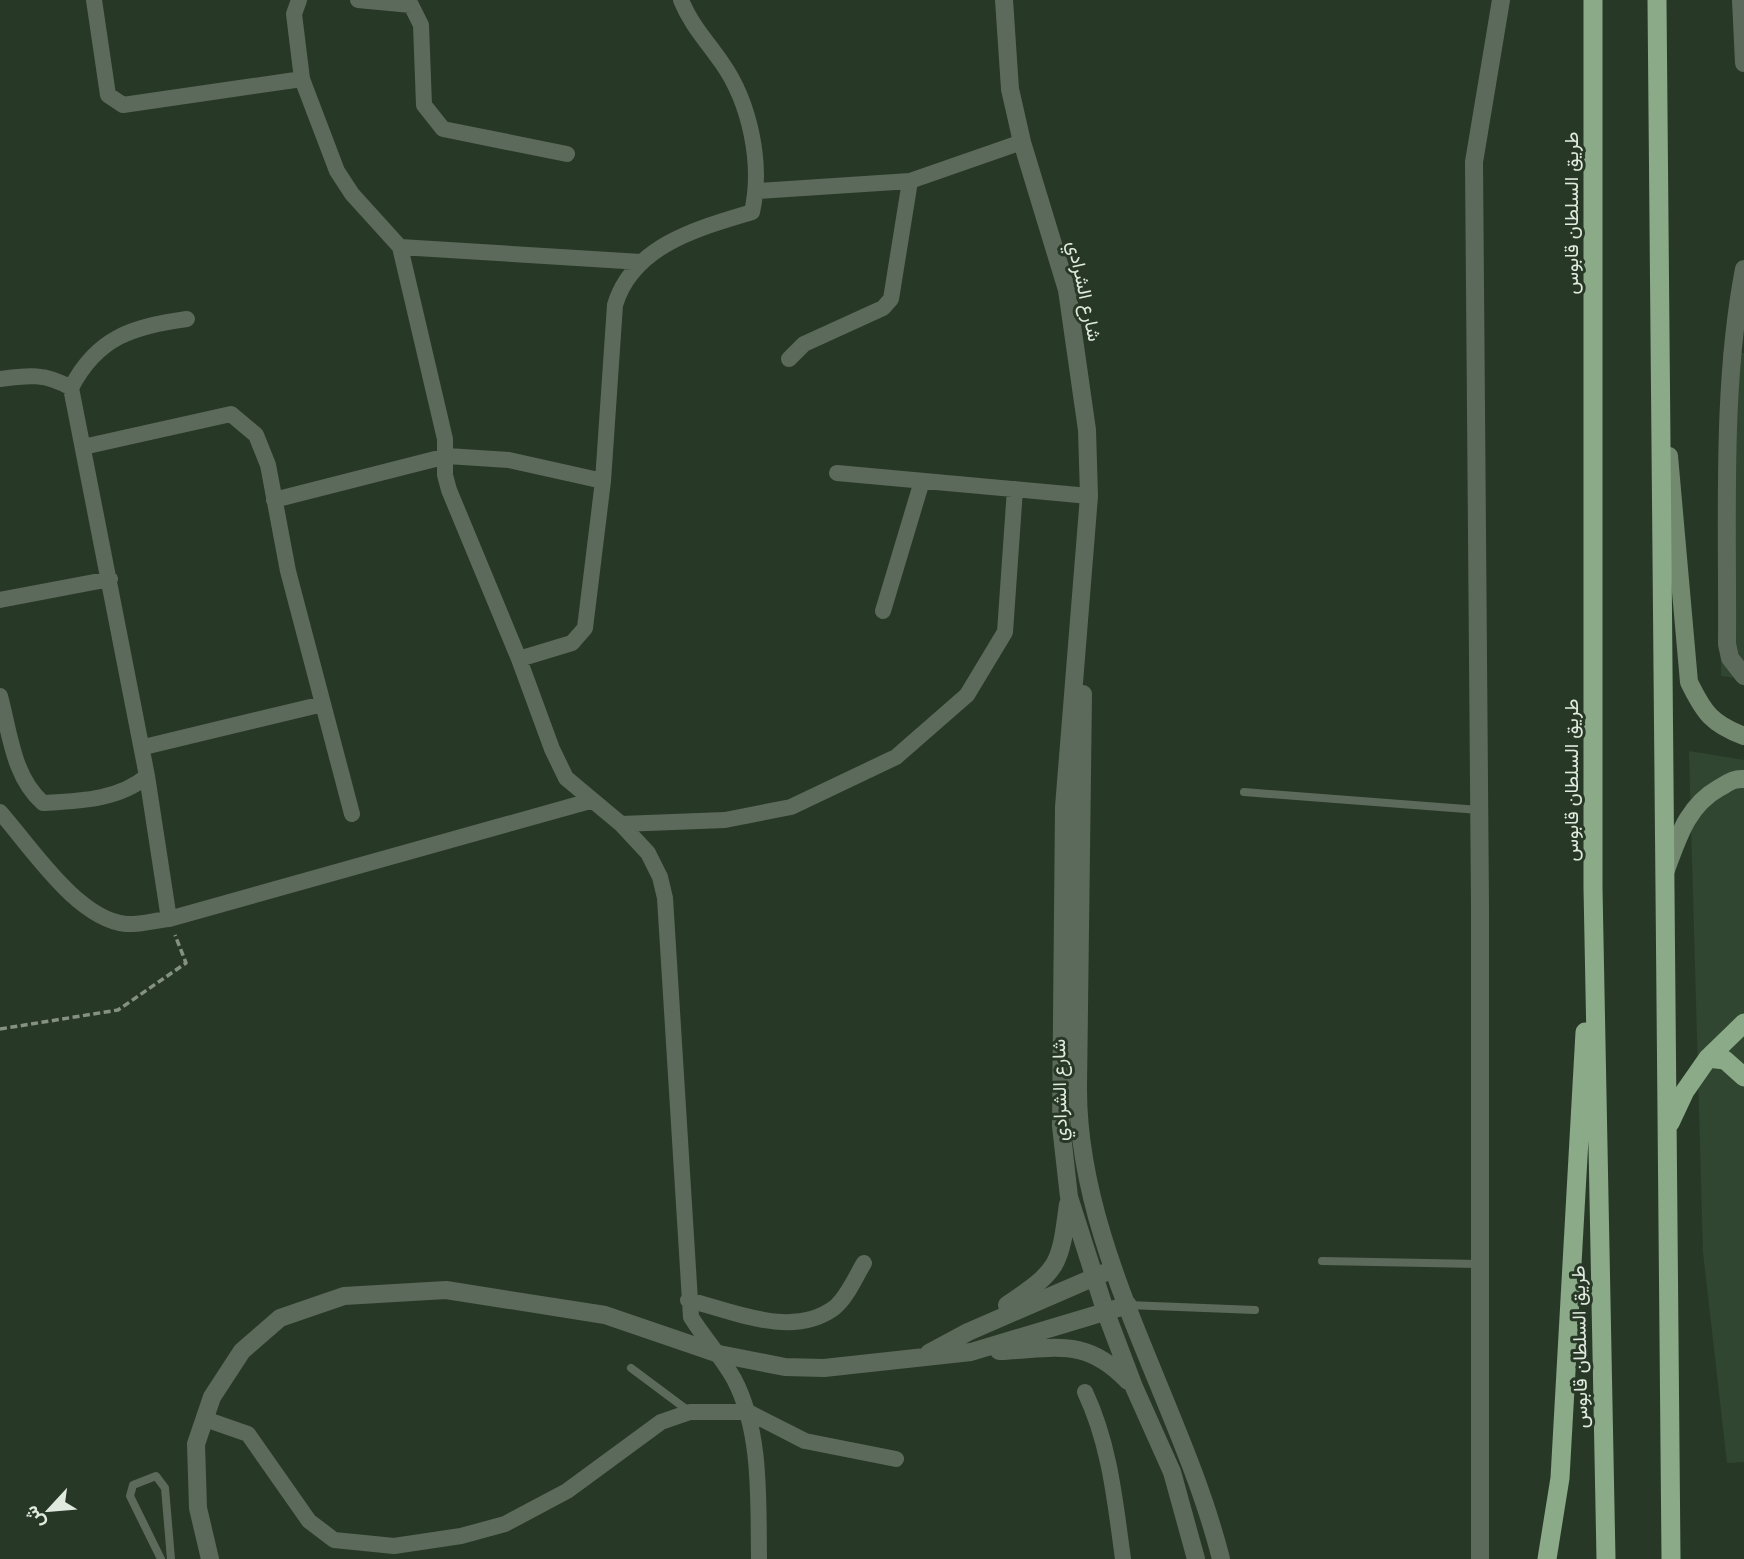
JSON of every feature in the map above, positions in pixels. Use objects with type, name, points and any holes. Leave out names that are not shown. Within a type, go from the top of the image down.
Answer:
[{"type":"highway","name":"طريق السلطان قابوس","points":[[1593,0],[1593,888],[1606,1559]]},
{"type":"highway","points":[[1657,0],[1671,1559]]},
{"type":"highway","points":[[1547,1559],[1560,1478],[1593,888]]},
{"type":"highway","points":[[1667,1130],[1685,1091],[1708,1058],[1744,1023]]},
{"type":"highway","points":[[1708,1058],[1725,1060],[1744,1077]]},
{"type":"main road","points":[[1660,338],[1689,682],[1702,709],[1722,728],[1744,736]]},
{"type":"main road","points":[[1665,873],[1686,819],[1707,794],[1736,779],[1744,779]]},
{"type":"street","points":[[94,0],[108,95],[123,106],[302,79]]},
{"type":"street","points":[[299,0],[294,14],[302,79],[337,171],[352,194],[400,247],[447,456],[445,475],[449,490],[519,659],[552,749],[566,778],[590,801],[621,824],[648,853],[660,877],[665,898],[688,1300],[691,1317],[719,1354],[735,1381],[748,1412],[757,1476],[759,1559]]},
{"type":"street","points":[[358,0],[411,5],[421,25],[425,105],[443,129],[567,154]]},
{"type":"street","points":[[519,659],[572,643],[584,628],[603,481],[615,305],[626,277],[640,262],[690,231],[752,212],[757,191],[752,135],[740,100],[722,64],[690,21],[681,0]]},
{"type":"street","name":"شارع الشرادي","points":[[1004,0],[1010,89],[1022,142],[1035,179],[1074,322],[1087,430],[1089,496],[1064,807],[1060,1126],[1069,1197],[1093,1277],[1134,1387],[1172,1472],[1196,1559]]},
{"type":"street","points":[[1480,1559],[1479,810],[1474,162],[1501,0]]},
{"type":"street","points":[[1741,0],[1744,62]]},
{"type":"street","points":[[757,191],[911,181],[1022,142]]},
{"type":"street","points":[[789,359],[804,344],[883,308],[891,299],[911,181]]},
{"type":"street","points":[[400,247],[640,262]]},
{"type":"street","points":[[1744,269],[1735,313],[1738,364],[1727,644],[1730,658],[1744,676]]},
{"type":"street","points":[[169,919],[144,747],[71,388],[81,368],[118,335],[147,324],[187,319]]},
{"type":"street","points":[[0,379],[37,374],[53,377],[71,388]]},
{"type":"street","points":[[83,447],[231,414],[256,435],[268,465],[288,570],[352,814]]},
{"type":"street","points":[[274,500],[447,456],[509,460],[603,481]]},
{"type":"street","points":[[837,473],[1089,496]]},
{"type":"street","points":[[883,611],[922,481]]},
{"type":"street","points":[[621,824],[725,820],[791,807],[896,757],[968,695],[1005,632],[1015,489]]},
{"type":"street","points":[[0,600],[110,579]]},
{"type":"street","name":"شارع الشرادي","points":[[1081,596],[1084,686],[1077,1128],[1090,1189],[1115,1269],[1195,1473],[1221,1559]]},
{"type":"street","points":[[0,696],[20,774],[29,791],[43,803],[82,801],[132,789],[147,776]]},
{"type":"street","points":[[144,747],[323,704]]},
{"type":"street","points":[[0,812],[70,892],[95,914],[126,924],[169,919],[590,801]]},
{"type":"street","points":[[968,1332],[1044,1280],[1061,1249],[1069,1197]]},
{"type":"street","points":[[688,1300],[778,1323],[813,1320],[836,1306],[864,1263]]},
{"type":"street","points":[[923,1356],[968,1332],[1115,1269]]},
{"type":"street","points":[[210,1559],[198,1495],[196,1444],[212,1397],[242,1351],[280,1318],[344,1296],[446,1290],[592,1312],[719,1354],[785,1367],[862,1366],[923,1356],[971,1352],[1080,1348],[1106,1360],[1134,1387]]},
{"type":"street","points":[[971,1352],[1128,1305]]},
{"type":"street","points":[[1085,1392],[1101,1425],[1112,1475],[1123,1559]]},
{"type":"street","points":[[205,1419],[248,1434],[309,1521],[334,1540],[394,1546],[461,1536],[505,1524],[567,1491],[661,1422],[690,1412],[748,1412],[805,1441],[896,1458]]},
{"type":"lane","points":[[1244,792],[1479,810]]},
{"type":"lane","points":[[1322,1261],[1479,1264]]},
{"type":"lane","points":[[1128,1305],[1255,1310]]},
{"type":"lane","points":[[631,1368],[690,1412]]},
{"type":"lane","points":[[161,1559],[130,1496],[133,1485],[156,1476],[165,1488],[171,1559]]},
{"type":"path","points":[[0,1029],[118,1010],[186,963],[169,919]]},
{"type":"shaded area","points":[[1723,352],[1744,353],[1744,679],[1721,676]]},
{"type":"shaded area","points":[[1689,751],[1744,760],[1744,1462],[1727,1463],[1703,1252]]}]
